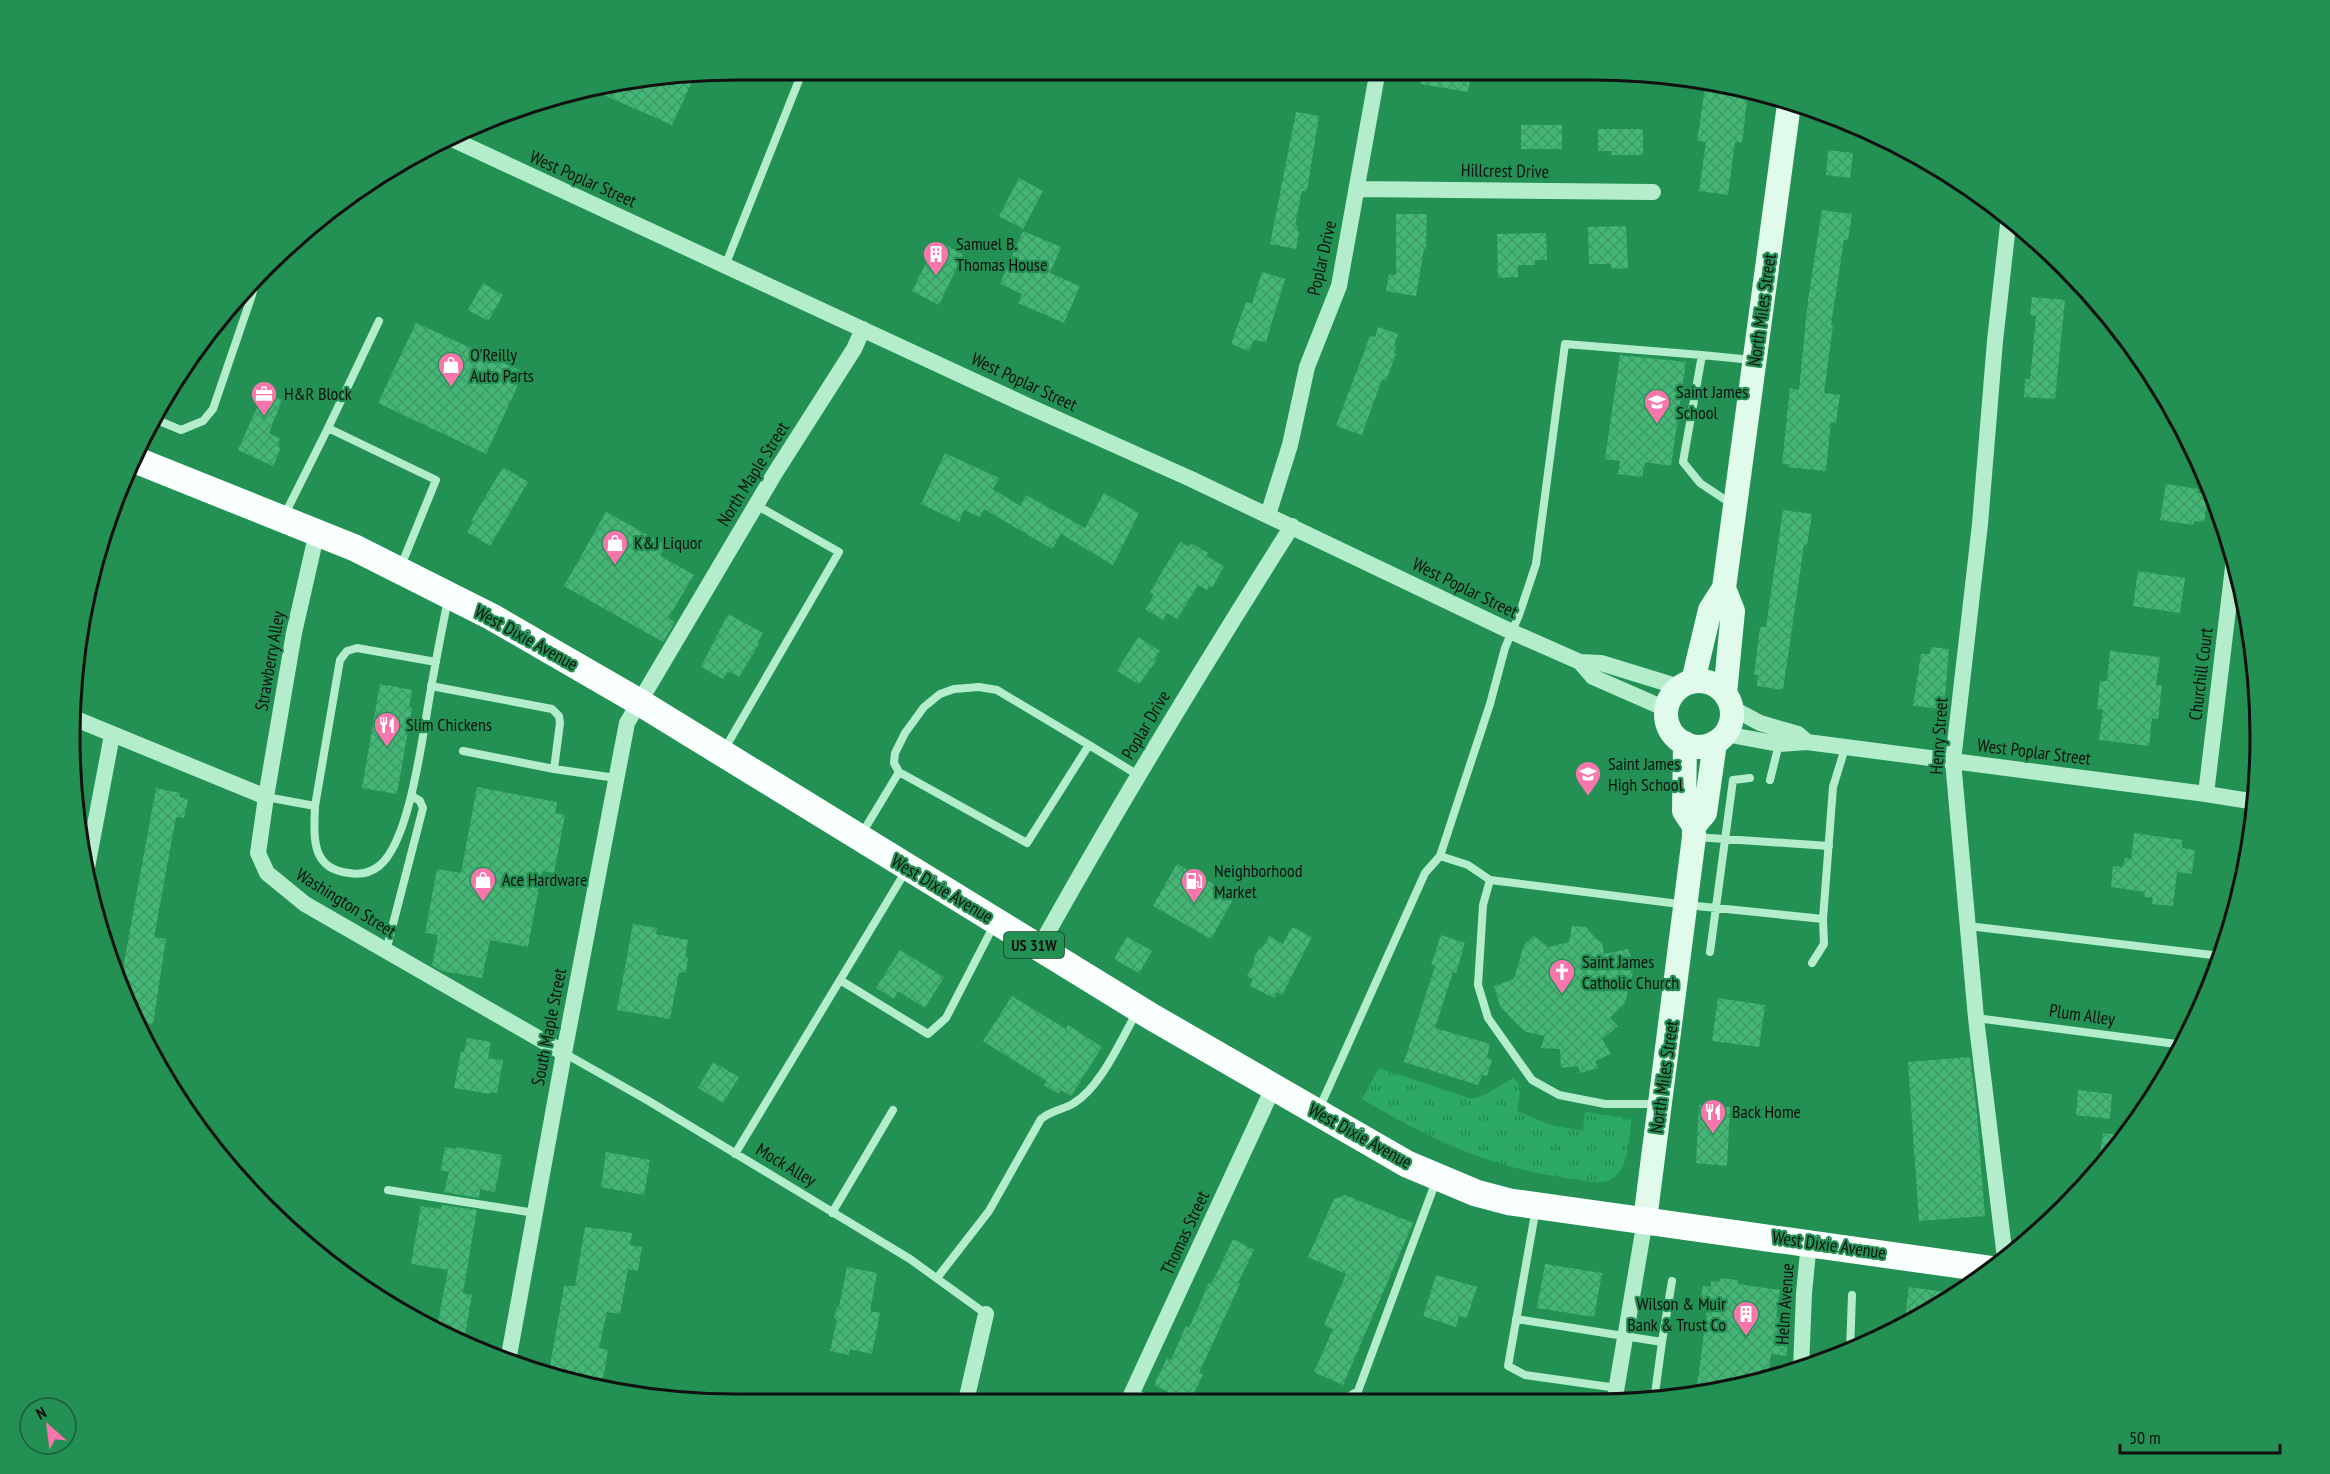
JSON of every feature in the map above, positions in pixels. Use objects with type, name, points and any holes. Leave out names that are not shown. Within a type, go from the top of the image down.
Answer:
[{"type":"main road","name":"North Miles Street","points":[[1686,684],[1710,610],[1724,588],[1788,109]]},
{"type":"main road","name":"West Dixie Avenue","points":[[140,462],[317,532],[492,616],[639,702],[1138,1009],[1407,1164],[1476,1193],[1536,1206],[1809,1242],[1981,1268]]},
{"type":"main road","name":"North Miles Street","points":[[1724,588],[1733,611],[1728,701]]},
{"type":"main road","points":[[1686,684],[1714,684],[1728,701],[1732,718],[1720,738],[1705,746],[1685,743],[1670,729],[1666,709],[1670,699],[1686,684]]},
{"type":"main road","name":"North Miles Street","points":[[1645,1220],[1687,905],[1694,831],[1705,813],[1720,738]]},
{"type":"main road","name":"North Miles Street","points":[[1685,743],[1684,811],[1694,831]]},
{"type":"street","name":"Poplar Drive","points":[[1268,515],[1290,445],[1307,367],[1339,286],[1376,80]]},
{"type":"street","name":"West Poplar Street","points":[[458,142],[1292,526],[1512,632],[1580,662],[1601,663],[1640,677],[1686,684]]},
{"type":"street","name":"Hillcrest Drive","points":[[1357,189],[1653,192]]},
{"type":"street","name":"Henry Street","points":[[2004,1250],[1976,1018],[1953,761],[1980,524],[1995,341],[2008,227]]},
{"type":"street","name":"North Maple Street","points":[[639,702],[756,505],[854,349],[863,329]]},
{"type":"street","name":"Poplar Drive","points":[[1039,948],[1138,775],[1234,616],[1292,526]]},
{"type":"street","name":"Strawberry Alley","points":[[266,797],[294,633],[317,532]]},
{"type":"street","name":"Churchill Court","points":[[2206,794],[2231,581]]},
{"type":"street","name":"West Poplar Street","points":[[1580,662],[1593,677],[1666,709]]},
{"type":"street","name":"West Poplar Street","points":[[1728,701],[1760,723],[1798,734],[1807,742]]},
{"type":"street","name":"South Maple Street","points":[[509,1354],[616,778],[627,723],[639,702]]},
{"type":"street","points":[[80,721],[266,797]]},
{"type":"street","points":[[90,852],[112,735]]},
{"type":"street","name":"West Poplar Street","points":[[1720,738],[1779,744],[1807,742],[2247,801]]},
{"type":"street","name":"Washington Street","points":[[266,797],[258,853],[267,873],[305,904],[564,1053]]},
{"type":"street","name":"Thomas Street","points":[[1139,1394],[1273,1088]]},
{"type":"street","points":[[1616,1393],[1645,1220]]},
{"type":"street","name":"Helm Avenue","points":[[1801,1361],[1809,1242]]},
{"type":"street","points":[[968,1394],[986,1314]]},
{"type":"lane","points":[[726,266],[799,80]]},
{"type":"lane","points":[[161,422],[181,430],[203,421],[213,409],[252,293]]},
{"type":"lane","points":[[282,520],[380,321]]},
{"type":"lane","points":[[1317,1113],[1420,883],[1440,855],[1490,704],[1505,648],[1536,564],[1565,344],[1755,360]]},
{"type":"lane","points":[[1702,355],[1683,462],[1700,483],[1736,507]]},
{"type":"lane","points":[[328,428],[436,480],[399,570]]},
{"type":"lane","points":[[722,753],[839,552],[756,505]]},
{"type":"lane","points":[[436,662],[357,648],[347,651],[340,660],[315,806],[314,843],[320,859],[334,870],[349,874],[368,873],[380,865],[391,851],[412,796],[449,596]]},
{"type":"lane","points":[[431,686],[552,709],[559,716],[560,723],[554,769]]},
{"type":"lane","points":[[1089,745],[1027,843],[899,772],[894,763],[895,753],[905,733],[924,707],[940,694],[954,689],[979,687],[997,690],[1089,745],[1138,775]]},
{"type":"lane","points":[[1770,780],[1779,744]]},
{"type":"lane","points":[[1812,963],[1824,944],[1823,919],[1833,787],[1845,748]]},
{"type":"lane","points":[[463,751],[554,769],[616,778]]},
{"type":"lane","points":[[860,838],[899,772]]},
{"type":"lane","points":[[1710,952],[1733,780],[1750,778]]},
{"type":"lane","points":[[386,951],[423,808],[420,801],[412,796]]},
{"type":"lane","points":[[266,797],[315,806]]},
{"type":"lane","points":[[1694,831],[1725,838],[1829,846]]},
{"type":"lane","points":[[1440,855],[1468,865],[1490,880],[1687,905],[1823,919]]},
{"type":"lane","points":[[735,1154],[908,867]]},
{"type":"lane","points":[[1490,880],[1483,905],[1478,985],[1488,1018],[1532,1080],[1559,1095],[1605,1104],[1660,1104]]},
{"type":"lane","points":[[840,980],[928,1034],[946,1018],[996,921]]},
{"type":"lane","points":[[1968,926],[2213,955]]},
{"type":"lane","points":[[937,1278],[989,1211],[1041,1119],[1050,1111],[1073,1103],[1086,1092],[1102,1072],[1138,1009]]},
{"type":"lane","name":"Plum Alley","points":[[1976,1018],[2174,1044]]},
{"type":"lane","name":"Mock Alley","points":[[564,1053],[647,1100],[910,1259],[986,1314]]},
{"type":"lane","points":[[832,1213],[893,1110]]},
{"type":"lane","points":[[1353,1394],[1358,1391],[1437,1177]]},
{"type":"lane","points":[[388,1190],[535,1213]]},
{"type":"lane","points":[[1536,1206],[1508,1366],[1525,1375],[1606,1394]]},
{"type":"lane","points":[[1655,1391],[1672,1281]]},
{"type":"lane","points":[[1850,1342],[1852,1295]]},
{"type":"lane","points":[[1516,1319],[1662,1342]]},
{"type":"green space","points":[[1379,1068],[1472,1099],[1486,1094],[1513,1078],[1521,1086],[1517,1111],[1551,1125],[1583,1131],[1585,1112],[1632,1119],[1624,1163],[1612,1179],[1596,1182],[1516,1168],[1463,1151],[1362,1099]]},
{"type":"building","points":[[1421,80],[1470,80],[1468,92],[1421,84]]},
{"type":"building","points":[[692,81],[672,125],[601,94],[651,85]]},
{"type":"building","points":[[1705,89],[1747,98],[1742,143],[1735,142],[1728,195],[1699,191],[1706,142],[1697,141]]},
{"type":"building","points":[[1296,112],[1319,116],[1308,185],[1306,191],[1302,191],[1295,225],[1298,226],[1297,231],[1299,232],[1296,249],[1270,244]]},
{"type":"building","points":[[1521,125],[1562,125],[1562,149],[1521,149]]},
{"type":"building","points":[[1598,129],[1643,129],[1643,155],[1611,155],[1611,151],[1598,151]]},
{"type":"building","points":[[1828,150],[1853,153],[1850,178],[1826,175]]},
{"type":"building","points":[[1019,178],[1043,191],[1023,229],[999,216]]},
{"type":"building","points":[[1822,210],[1852,214],[1848,240],[1844,240],[1831,325],[1833,325],[1824,393],[1840,395],[1836,423],[1831,422],[1826,471],[1788,467],[1789,464],[1782,464],[1790,388],[1799,390],[1808,300]]},
{"type":"building","points":[[1396,214],[1427,214],[1426,249],[1424,249],[1416,296],[1386,291],[1389,274],[1396,275]]},
{"type":"building","points":[[1626,226],[1628,268],[1611,269],[1611,264],[1589,264],[1588,227]]},
{"type":"building","points":[[1023,231],[1061,247],[1050,273],[1080,286],[1064,323],[1018,303],[1022,294],[1000,284]]},
{"type":"building","points":[[1546,233],[1547,260],[1535,260],[1535,265],[1518,265],[1518,277],[1498,278],[1497,234]]},
{"type":"building","name":"Samuel B. Thomas House","points":[[937,241],[963,254],[939,305],[912,291]]},
{"type":"building","points":[[1262,272],[1285,279],[1266,342],[1254,340],[1249,351],[1231,344],[1246,302],[1252,304]]},
{"type":"building","points":[[483,283],[503,295],[488,321],[468,310]]},
{"type":"building","points":[[2032,297],[2065,300],[2055,399],[2024,397],[2025,379],[2030,379],[2036,316],[2030,315]]},
{"type":"building","name":"O'Reilly Auto Parts","points":[[416,323],[524,372],[486,454],[378,403]]},
{"type":"building","points":[[1378,327],[1398,334],[1394,345],[1396,354],[1386,381],[1382,379],[1362,435],[1336,426],[1370,336],[1375,337]]},
{"type":"building","points":[[1620,355],[1686,362],[1671,466],[1645,462],[1642,477],[1618,474],[1620,461],[1605,459]]},
{"type":"building","name":"H&R Block","points":[[264,392],[282,400],[269,433],[280,439],[278,446],[281,447],[273,466],[238,450]]},
{"type":"building","points":[[945,453],[999,478],[993,489],[1020,506],[1026,495],[1085,528],[1104,493],[1139,513],[1113,565],[1061,534],[1052,549],[984,509],[980,517],[964,510],[959,522],[921,504]]},
{"type":"building","points":[[503,467],[528,482],[490,546],[467,532],[473,522],[471,521]]},
{"type":"building","points":[[2166,484],[2198,489],[2198,493],[2204,494],[2207,503],[2204,522],[2194,521],[2193,525],[2160,520]]},
{"type":"building","points":[[1783,510],[1812,514],[1807,545],[1804,545],[1783,690],[1757,686],[1758,675],[1754,675],[1760,627],[1766,627]]},
{"type":"building","name":"K&J Liquor","points":[[606,512],[666,545],[660,556],[694,575],[668,618],[675,622],[663,642],[564,586]]},
{"type":"building","points":[[1180,542],[1189,547],[1191,543],[1208,553],[1206,556],[1224,566],[1212,588],[1209,586],[1207,590],[1198,585],[1177,619],[1167,613],[1163,620],[1145,609],[1154,595],[1150,592]]},
{"type":"building","points":[[2138,571],[2185,578],[2180,613],[2133,606]]},
{"type":"building","points":[[728,614],[763,633],[739,677],[728,671],[723,679],[701,667]]},
{"type":"building","points":[[1138,637],[1160,651],[1154,660],[1156,661],[1139,684],[1117,671]]},
{"type":"building","points":[[1931,647],[1949,649],[1944,709],[1913,706],[1921,654],[1930,654]]},
{"type":"building","points":[[2110,651],[2160,657],[2156,685],[2162,685],[2158,719],[2152,718],[2149,746],[2099,740],[2103,710],[2097,709],[2100,681],[2107,681]]},
{"type":"building","name":"Slim Chickens","points":[[380,684],[412,690],[409,707],[412,708],[397,794],[362,788]]},
{"type":"building","name":"Ace Hardware","points":[[477,787],[557,802],[555,813],[565,815],[554,873],[542,871],[528,947],[490,940],[482,978],[442,971],[432,965],[438,935],[425,933],[437,869],[461,873]]},
{"type":"building","points":[[156,788],[180,793],[179,797],[188,799],[184,818],[176,817],[154,937],[166,939],[153,1024],[145,1023],[123,970]]},
{"type":"building","points":[[2134,833],[2182,840],[2182,848],[2195,850],[2192,874],[2177,872],[2173,906],[2152,904],[2153,898],[2144,897],[2145,892],[2111,887],[2113,866],[2123,867],[2125,858],[2131,859]]},
{"type":"building","points":[[1177,864],[1235,896],[1211,939],[1153,906]]},
{"type":"building","points":[[633,924],[657,928],[656,934],[688,940],[685,957],[688,957],[686,973],[679,972],[670,1019],[617,1010]]},
{"type":"building","name":"Saint James Catholic Church","points":[[1572,926],[1586,927],[1602,943],[1604,954],[1628,949],[1634,967],[1625,1003],[1610,1018],[1618,1026],[1602,1039],[1611,1054],[1595,1061],[1598,1068],[1580,1073],[1578,1066],[1561,1068],[1560,1049],[1541,1048],[1545,1036],[1526,1032],[1513,1020],[1500,1006],[1494,986],[1514,979],[1524,945],[1534,936],[1549,947],[1569,942]]},
{"type":"building","points":[[1292,927],[1312,937],[1282,995],[1277,992],[1274,998],[1250,986],[1253,979],[1247,976],[1255,961],[1254,957],[1269,936],[1283,944]]},
{"type":"building","points":[[1441,935],[1465,943],[1435,1028],[1490,1044],[1487,1058],[1492,1060],[1487,1076],[1482,1075],[1478,1085],[1404,1062],[1435,966],[1431,965]]},
{"type":"building","points":[[1127,937],[1152,951],[1139,973],[1114,959]]},
{"type":"building","points":[[900,950],[944,977],[925,1008],[898,991],[894,999],[876,988]]},
{"type":"building","points":[[1012,996],[1066,1029],[1068,1025],[1102,1047],[1071,1096],[1061,1090],[1058,1094],[1044,1085],[1047,1081],[983,1041]]},
{"type":"building","points":[[1718,998],[1765,1005],[1759,1047],[1712,1041]]},
{"type":"building","points":[[467,1038],[491,1042],[488,1058],[503,1060],[497,1093],[490,1092],[490,1094],[454,1088],[461,1052],[464,1052]]},
{"type":"building","points":[[1970,1057],[1985,1216],[1919,1221],[1908,1062]]},
{"type":"building","points":[[713,1062],[739,1077],[723,1103],[698,1088]]},
{"type":"building","points":[[2078,1090],[2112,1094],[2110,1119],[2076,1115]]},
{"type":"building","name":"Back Home","points":[[1699,1105],[1730,1107],[1727,1166],[1696,1163]]},
{"type":"building","points":[[2103,1133],[2117,1135],[2115,1137],[2100,1155]]},
{"type":"building","points":[[445,1147],[502,1155],[495,1192],[480,1189],[479,1198],[444,1192],[449,1172],[441,1170]]},
{"type":"building","points":[[606,1152],[650,1160],[644,1195],[601,1187]]},
{"type":"building","points":[[1345,1195],[1413,1223],[1343,1385],[1314,1372],[1333,1329],[1324,1325],[1346,1274],[1308,1257],[1334,1199]]},
{"type":"building","points":[[442,1205],[477,1210],[463,1293],[472,1295],[465,1335],[438,1323],[448,1270],[411,1264],[421,1206],[441,1209]]},
{"type":"building","points":[[585,1227],[632,1233],[630,1245],[642,1247],[638,1271],[628,1269],[620,1314],[607,1312],[599,1348],[608,1350],[603,1381],[550,1367],[564,1286],[575,1286]]},
{"type":"building","points":[[1233,1239],[1254,1250],[1199,1373],[1203,1375],[1193,1394],[1173,1394],[1154,1385],[1167,1358],[1171,1360],[1186,1326],[1189,1328],[1209,1283],[1211,1284]]},
{"type":"building","points":[[1545,1264],[1602,1273],[1594,1317],[1537,1308]]},
{"type":"building","points":[[847,1267],[877,1273],[870,1311],[880,1313],[872,1354],[850,1349],[849,1355],[830,1351],[837,1320],[834,1317],[839,1307]]},
{"type":"building","points":[[1436,1275],[1477,1287],[1467,1318],[1459,1316],[1456,1327],[1423,1316]]},
{"type":"building","name":"Wilson & Muir Bank & Trust Co","points":[[1720,1278],[1738,1280],[1738,1284],[1780,1290],[1776,1317],[1791,1319],[1786,1356],[1771,1354],[1769,1370],[1697,1386],[1707,1310],[1699,1310],[1703,1286],[1711,1287],[1711,1281],[1719,1282]]},
{"type":"building","points":[[1909,1287],[1945,1292],[1922,1306],[1905,1315]]},
{"type":"place","name":"Samuel B. Thomas House","points":[[936,277]]},
{"type":"place","name":"O'Reilly Auto Parts","points":[[451,388]]},
{"type":"place","name":"H&R Block","points":[[264,417]]},
{"type":"place","name":"Saint James School","points":[[1657,425]]},
{"type":"place","name":"K&J Liquor","points":[[615,566]]},
{"type":"place","name":"Slim Chickens","points":[[387,748]]},
{"type":"place","name":"Saint James High School","points":[[1588,797]]},
{"type":"place","name":"Ace Hardware","points":[[483,903]]},
{"type":"place","name":"Neighborhood Market","points":[[1194,904]]},
{"type":"place","name":"Saint James Catholic Church","points":[[1562,995]]},
{"type":"place","name":"Back Home","points":[[1713,1135]]},
{"type":"place","name":"Wilson & Muir Bank & Trust Co","points":[[1746,1337]]}]
